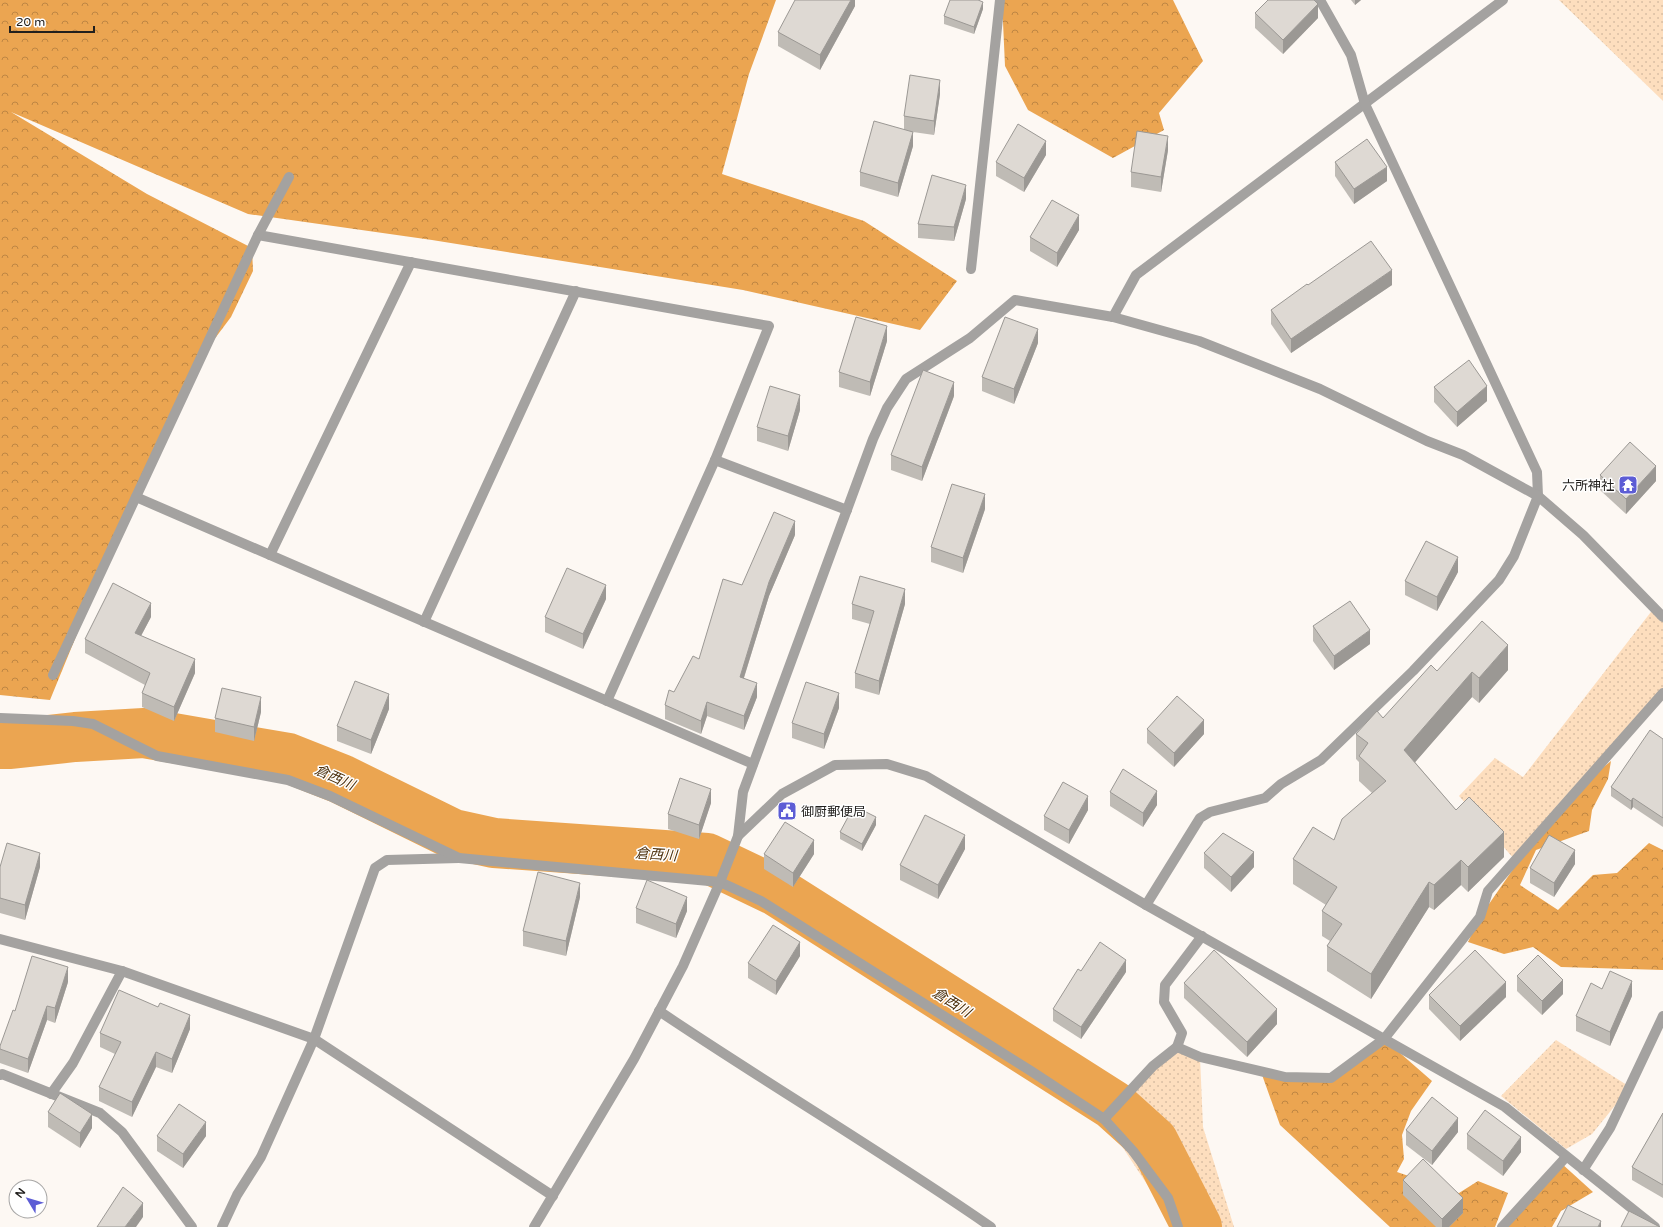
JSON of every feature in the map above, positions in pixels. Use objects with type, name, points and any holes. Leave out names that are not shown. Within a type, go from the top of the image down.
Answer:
[{"type":"street","points":[[971,270],[1000,0]]},
{"type":"street","points":[[1146,905],[1200,818],[1210,812],[1265,798],[1281,784],[1321,760],[1413,671],[1499,580],[1514,556],[1538,496],[1536,472],[1365,104],[1350,55],[1320,0]]},
{"type":"street","points":[[1113,317],[1136,274],[1503,0]]},
{"type":"street","points":[[52,675],[258,235],[289,177]]},
{"type":"street","points":[[258,235],[769,326],[715,460],[607,701]]},
{"type":"street","points":[[270,555],[411,262]]},
{"type":"street","points":[[424,622],[576,291]]},
{"type":"street","points":[[534,1227],[634,1059],[683,966],[720,882],[738,836],[743,792],[884,414],[906,379],[970,338],[1015,300],[1113,317],[1199,341],[1320,389],[1426,440],[1463,455],[1538,496],[1583,535],[1663,617]]},
{"type":"street","points":[[715,460],[847,510]]},
{"type":"street","points":[[136,497],[753,764]]},
{"type":"street","points":[[1177,1047],[1200,1056],[1285,1077],[1331,1078],[1384,1039],[1480,917],[1488,891],[1663,693]]},
{"type":"street","points":[[0,718],[73,720],[93,724],[157,756],[288,780],[330,796],[459,858]]},
{"type":"street","points":[[738,836],[782,794],[835,765],[887,764],[926,776],[1146,905],[1505,1107],[1655,1227]]},
{"type":"street","points":[[222,1227],[237,1195],[261,1157],[314,1039],[375,868],[387,860],[459,858],[720,882],[761,901],[1104,1120],[1134,1151],[1168,1198],[1178,1227]]},
{"type":"street","points":[[1104,1120],[1153,1066],[1177,1047],[1182,1033],[1164,1002],[1165,985],[1202,936]]},
{"type":"street","points":[[0,939],[122,971],[314,1039],[553,1196]]},
{"type":"street","points":[[51,1094],[73,1063],[122,971]]},
{"type":"street","points":[[659,1011],[732,1060],[948,1197],[991,1227]]},
{"type":"street","points":[[1583,1170],[1610,1128],[1663,1016]]},
{"type":"street","points":[[0,1075],[2,1074],[100,1113],[122,1132],[192,1227]]},
{"type":"street","points":[[1502,1227],[1566,1157]]},
{"type":"shaded area","points":[[1559,0],[1663,0],[1663,101]]},
{"type":"shaded area","points":[[1654,608],[1663,617],[1663,693],[1515,860],[1459,796],[1495,758],[1523,777]]},
{"type":"shaded area","points":[[1556,1040],[1630,1087],[1592,1134],[1566,1149],[1501,1096]]},
{"type":"shaded area","points":[[1177,1047],[1200,1057],[1203,1127],[1234,1227],[1175,1227],[1104,1119]]},
{"type":"green space","points":[[0,0],[776,0],[749,74],[722,174],[864,221],[957,281],[920,330],[743,290],[432,240],[248,214],[11,112],[147,194],[252,248],[253,271],[231,317],[201,357],[111,551],[50,700],[0,695]]},
{"type":"green space","points":[[1002,0],[1173,0],[1203,61],[1159,113],[1164,130],[1113,158],[1028,110],[1005,66]]},
{"type":"green space","points":[[1611,761],[1608,779],[1592,810],[1589,831],[1536,850],[1520,885],[1558,910],[1593,875],[1617,873],[1649,843],[1663,850],[1663,970],[1561,967],[1533,947],[1504,954],[1468,942],[1480,917],[1536,836],[1580,786]]},
{"type":"green space","points":[[1384,1039],[1432,1081],[1411,1111],[1402,1135],[1404,1159],[1397,1172],[1459,1193],[1478,1181],[1508,1193],[1495,1227],[1390,1227],[1280,1125],[1261,1072],[1331,1078]]},
{"type":"green space","points":[[1561,1163],[1593,1192],[1561,1211],[1552,1227],[1503,1227]]},
{"type":"building","points":[[795,0],[851,0],[820,55],[778,32]]},
{"type":"building","points":[[950,0],[978,0],[983,2],[974,27],[944,16]]},
{"type":"building","points":[[1268,0],[1314,0],[1318,4],[1283,40],[1255,13]]},
{"type":"building","points":[[910,75],[940,80],[934,121],[904,116]]},
{"type":"building","points":[[874,121],[913,132],[898,183],[860,172]]},
{"type":"building","points":[[1018,124],[1046,141],[1024,178],[996,162]]},
{"type":"building","points":[[1137,131],[1168,136],[1161,177],[1131,172]]},
{"type":"building","points":[[1367,139],[1387,167],[1354,189],[1335,162]]},
{"type":"building","points":[[932,175],[966,185],[954,227],[918,224]]},
{"type":"building","points":[[1052,200],[1079,215],[1057,253],[1030,237]]},
{"type":"building","points":[[1371,241],[1392,270],[1291,339],[1271,310]]},
{"type":"building","points":[[856,317],[887,326],[870,382],[839,372]]},
{"type":"building","points":[[1005,317],[1038,329],[1014,389],[982,377]]},
{"type":"building","points":[[1469,360],[1487,386],[1457,412],[1434,387]]},
{"type":"building","points":[[923,370],[954,382],[922,467],[891,455]]},
{"type":"building","points":[[770,386],[800,395],[788,436],[757,427]]},
{"type":"building","points":[[1630,442],[1656,466],[1626,499],[1600,475]]},
{"type":"building","points":[[952,484],[985,494],[963,558],[931,547]]},
{"type":"building","points":[[774,512],[795,521],[769,582],[740,677],[757,683],[744,716],[707,702],[701,721],[665,705],[669,690],[674,692],[693,656],[699,659],[723,579],[742,585]]},
{"type":"building","points":[[1426,541],[1458,557],[1437,597],[1405,581]]},
{"type":"building","points":[[567,568],[606,585],[583,634],[545,617]]},
{"type":"building","points":[[860,576],[905,589],[879,681],[855,673],[874,611],[852,604]]},
{"type":"building","points":[[113,583],[151,603],[135,633],[195,659],[174,707],[142,693],[150,673],[85,639]]},
{"type":"building","points":[[1350,601],[1370,630],[1334,656],[1313,626]]},
{"type":"building","points":[[1482,621],[1508,645],[1479,678],[1472,672],[1404,750],[1456,810],[1469,797],[1504,832],[1468,867],[1461,860],[1434,885],[1429,882],[1371,974],[1327,946],[1342,924],[1322,911],[1337,887],[1293,859],[1313,827],[1334,840],[1342,819],[1386,781],[1359,756],[1368,743],[1356,734],[1377,711],[1383,718],[1431,665],[1437,671]]},
{"type":"building","points":[[355,681],[389,694],[371,740],[337,726]]},
{"type":"building","points":[[806,682],[839,693],[824,734],[792,723]]},
{"type":"building","points":[[222,688],[261,697],[254,727],[215,718]]},
{"type":"building","points":[[1177,696],[1204,720],[1174,753],[1147,729]]},
{"type":"building","points":[[1650,730],[1663,739],[1663,818],[1633,798],[1631,801],[1611,787]]},
{"type":"building","points":[[1123,769],[1157,791],[1143,813],[1110,792]]},
{"type":"building","points":[[680,778],[711,789],[699,825],[668,814]]},
{"type":"building","points":[[1063,782],[1088,796],[1069,830],[1044,816]]},
{"type":"building","points":[[854,806],[876,817],[862,844],[840,832]]},
{"type":"building","points":[[925,815],[965,835],[938,885],[900,865]]},
{"type":"building","points":[[785,822],[814,840],[793,873],[764,854]]},
{"type":"building","points":[[1223,833],[1254,852],[1231,877],[1204,853]]},
{"type":"building","points":[[1549,835],[1575,850],[1554,883],[1530,868]]},
{"type":"building","points":[[7,843],[40,853],[25,905],[0,898],[0,867]]},
{"type":"building","points":[[538,872],[580,883],[566,941],[523,931]]},
{"type":"building","points":[[647,880],[687,897],[676,924],[636,908]]},
{"type":"building","points":[[773,925],[800,942],[776,981],[748,963]]},
{"type":"building","points":[[1100,942],[1126,960],[1081,1027],[1053,1009],[1078,969],[1081,971]]},
{"type":"building","points":[[1214,950],[1277,1009],[1247,1042],[1184,983]]},
{"type":"building","points":[[1475,950],[1506,982],[1460,1026],[1429,995]]},
{"type":"building","points":[[1538,955],[1563,980],[1542,1001],[1517,976]]},
{"type":"building","points":[[32,956],[68,967],[55,1008],[47,1006],[28,1059],[0,1049],[0,1046],[13,1010],[15,1011]]},
{"type":"building","points":[[1610,971],[1632,981],[1610,1032],[1576,1016],[1591,983],[1602,989]]},
{"type":"building","points":[[119,990],[158,1007],[160,1003],[190,1015],[172,1059],[156,1052],[132,1102],[99,1087],[121,1042],[100,1033]]},
{"type":"building","points":[[60,1093],[92,1114],[80,1133],[48,1112]]},
{"type":"building","points":[[1432,1097],[1458,1118],[1432,1151],[1406,1130]]},
{"type":"building","points":[[179,1104],[206,1122],[183,1154],[157,1136]]},
{"type":"building","points":[[1485,1110],[1521,1137],[1503,1161],[1467,1134]]},
{"type":"building","points":[[1663,1113],[1663,1185],[1632,1167]]},
{"type":"building","points":[[1423,1159],[1463,1198],[1442,1219],[1403,1180]]},
{"type":"building","points":[[123,1187],[143,1203],[125,1227],[97,1227]]},
{"type":"building","points":[[1568,1205],[1601,1221],[1598,1227],[1557,1227]]},
{"type":"building","points":[[1629,1211],[1660,1227],[1621,1227]]},
{"type":"waterway","name":"倉西川","points":[[0,744],[75,737],[144,733],[288,758],[341,779],[453,834],[494,843],[707,858],[776,891],[1113,1105],[1153,1141],[1197,1227]]},
{"type":"place","name":"六所神社","points":[[1628,485]]},
{"type":"place","name":"御厨郵便局","points":[[787,811]]}]
